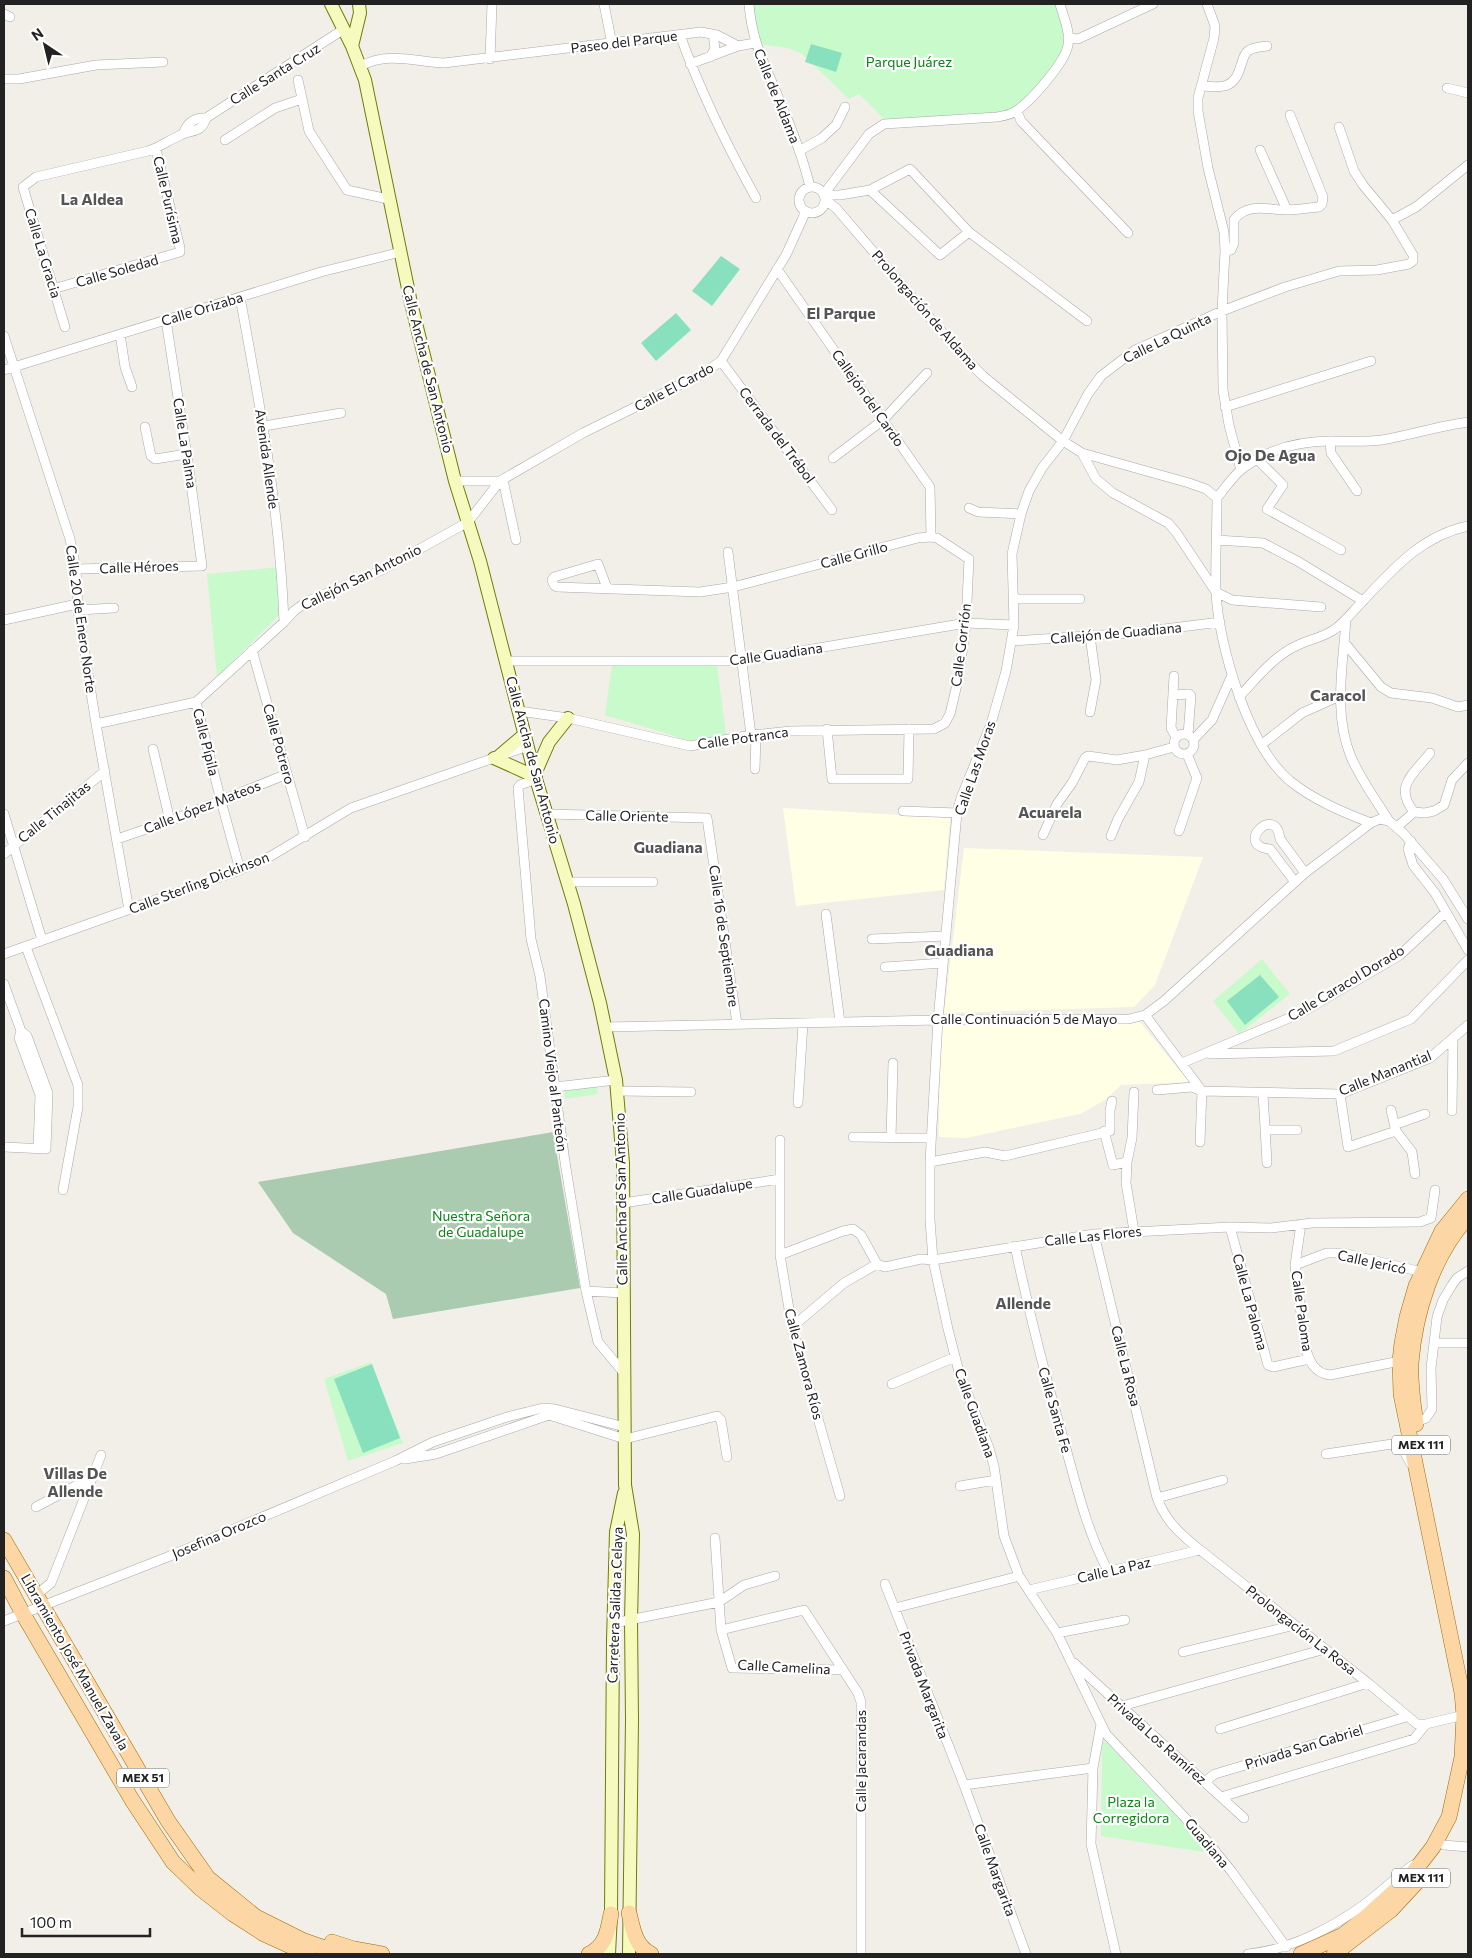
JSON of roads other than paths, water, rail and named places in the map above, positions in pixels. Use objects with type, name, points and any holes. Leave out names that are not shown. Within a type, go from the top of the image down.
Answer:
[{"type":"main road","name":"Calle Ancha de San Antonio","points":[[331,4],[361,66],[411,303],[456,481],[546,814],[568,882],[606,1027],[617,1085],[623,1163],[625,1485]]},
{"type":"main road","points":[[352,46],[360,13],[359,4]]},
{"type":"main road","points":[[496,757],[536,777],[549,742],[568,718]]},
{"type":"main road","points":[[496,757],[526,740]]},
{"type":"main road","name":"MEX 111","points":[[1301,1954],[1342,1935],[1365,1918],[1409,1878],[1428,1854],[1449,1817],[1462,1757],[1464,1715],[1462,1693],[1401,1394],[1400,1361],[1407,1317],[1422,1272],[1442,1231],[1468,1199]]},
{"type":"main road","name":"MEX 111","points":[[1468,1217],[1460,1226],[1432,1275],[1422,1303],[1411,1364],[1416,1422],[1468,1683]]},
{"type":"main road","name":"Carretera Salida a Celaya","points":[[625,1485],[634,1534],[631,1620],[629,1954]]},
{"type":"main road","name":"Carretera Salida a Celaya","points":[[609,1954],[616,1532],[625,1485]]},
{"type":"main road","name":"Libramiento José Manuel Zavala","points":[[4,1540],[168,1821],[208,1878],[256,1917],[302,1940],[342,1954]]},
{"type":"main road","name":"Libramiento José Manuel Zavala","points":[[4,1578],[23,1614],[132,1800],[173,1862],[201,1889],[264,1934],[308,1954]]},
{"type":"main road","points":[[612,1700],[632,1699]]},
{"type":"main road","name":"MEX 111","points":[[1334,1954],[1368,1930],[1398,1903],[1429,1868],[1444,1845],[1456,1818],[1468,1773]]},
{"type":"main road","points":[[216,1884],[289,1925],[322,1939],[354,1949],[382,1954]]},
{"type":"main road","points":[[223,1906],[246,1928],[279,1950],[289,1954]]},
{"type":"main road","points":[[629,1913],[636,1939],[645,1951],[651,1954]]},
{"type":"main road","points":[[589,1954],[601,1945],[606,1937],[611,1914]]},
{"type":"street","points":[[490,59],[492,4]]},
{"type":"street","points":[[604,4],[612,44]]},
{"type":"street","name":"Calle de Aldama","points":[[749,4],[750,24],[755,43],[780,100],[810,187]]},
{"type":"street","points":[[824,196],[820,190],[810,187],[803,190],[800,196],[800,204],[806,211],[814,212],[820,210],[824,196],[869,134],[884,124],[997,117],[1017,111],[1050,77],[1065,55],[1069,44],[1060,4]]},
{"type":"street","points":[[1068,38],[1078,39],[1153,4]]},
{"type":"street","points":[[1207,4],[1215,26],[1215,32],[1198,98],[1198,111],[1214,196],[1224,232],[1223,390],[1241,470]]},
{"type":"street","name":"Calle Santa Cruz","points":[[30,182],[36,178],[156,149],[182,134],[186,125],[195,119],[206,118],[344,29]]},
{"type":"street","name":"Paseo del Parque","points":[[361,66],[382,58],[396,57],[444,63],[490,59],[701,32],[713,34],[738,46]]},
{"type":"street","points":[[710,57],[715,48],[713,34]]},
{"type":"street","points":[[680,35],[690,64],[719,130],[756,198]]},
{"type":"street","points":[[690,64],[738,46],[755,43]]},
{"type":"street","points":[[1202,86],[1218,88],[1226,86],[1239,74],[1244,56],[1248,51],[1267,46]]},
{"type":"street","points":[[4,79],[19,79],[96,65],[163,62]]},
{"type":"street","points":[[298,80],[309,132],[347,190],[388,199]]},
{"type":"street","points":[[1447,88],[1468,93]]},
{"type":"street","points":[[225,140],[276,108],[302,99]]},
{"type":"street","points":[[799,151],[822,138],[836,125],[845,107]]},
{"type":"street","points":[[1017,111],[1021,121],[1128,233]]},
{"type":"street","points":[[1225,251],[1231,250],[1234,243],[1234,220],[1244,211],[1252,208],[1287,210],[1319,207],[1322,204],[1322,197],[1290,115]]},
{"type":"street","points":[[1339,126],[1354,171],[1392,220],[1416,207],[1468,166]]},
{"type":"street","name":"Calle Purísima","points":[[156,149],[180,252]]},
{"type":"street","points":[[1260,150],[1287,210]]},
{"type":"street","points":[[824,196],[870,190],[910,169],[969,232],[1087,321]]},
{"type":"street","name":"Calle La Gracia","points":[[30,182],[23,187],[65,327]]},
{"type":"street","points":[[870,190],[940,256],[969,232]]},
{"type":"street","name":"Prolongación de Aldama","points":[[824,196],[960,354],[983,376],[1063,441],[1082,453],[1206,489],[1217,498]]},
{"type":"street","name":"Calle El Cardo","points":[[468,522],[501,481],[583,434],[704,373],[721,361],[777,269],[806,211]]},
{"type":"street","name":"Calle La Quinta","points":[[1063,441],[1088,394],[1102,376],[1135,350],[1222,311],[1285,287],[1339,271],[1377,270],[1409,264],[1413,255],[1392,220]]},
{"type":"street","name":"Calle Soledad","points":[[53,289],[180,252]]},
{"type":"street","name":"Calle Orizaba","points":[[8,369],[321,272],[401,252]]},
{"type":"street","name":"Callejón del Cardo","points":[[777,269],[930,486],[931,537]]},
{"type":"street","name":"Avenida Allende","points":[[240,297],[264,426],[282,572],[284,622]]},
{"type":"street","name":"Calle La Palma","points":[[166,320],[202,566]]},
{"type":"street","points":[[120,334],[124,367],[132,387]]},
{"type":"street","name":"Calle 20 de Enero Norte","points":[[4,336],[8,369],[70,539],[76,569],[78,607],[96,724],[130,910]]},
{"type":"street","name":"Cerrada del Trébol","points":[[721,361],[832,510]]},
{"type":"street","points":[[1226,407],[1370,361]]},
{"type":"street","points":[[833,458],[883,420],[927,374]]},
{"type":"street","points":[[264,426],[341,413]]},
{"type":"street","points":[[1389,821],[1380,819],[1371,823],[1324,803],[1289,780],[1261,745],[1239,697],[1220,622],[1216,592],[1217,498],[1241,470],[1257,459],[1289,445],[1330,441],[1357,442],[1383,440],[1441,426],[1468,422]]},
{"type":"street","points":[[145,427],[151,456],[155,459],[187,454]]},
{"type":"street","name":"Calle Las Moras","points":[[931,1138],[938,1020],[957,813],[991,724],[1006,671],[1014,625],[1012,554],[1021,514],[1029,491],[1042,468],[1063,441]]},
{"type":"street","points":[[1330,441],[1331,453],[1357,491]]},
{"type":"street","points":[[1082,453],[1096,479],[1113,493],[1168,523],[1216,592],[1232,600],[1321,607]]},
{"type":"street","points":[[1257,459],[1283,485],[1268,509],[1342,550]]},
{"type":"street","name":"Calle El Cardo","points":[[456,481],[501,481]]},
{"type":"street","points":[[501,481],[516,540]]},
{"type":"street","points":[[969,508],[978,512],[1021,514]]},
{"type":"street","name":"Callejón San Antonio","points":[[196,702],[306,602],[382,570],[468,522]]},
{"type":"street","points":[[1239,697],[1281,655],[1296,646],[1335,629],[1396,565],[1415,549],[1435,536],[1468,526]]},
{"type":"street","name":"Calle Gorrión","points":[[931,537],[937,538],[969,559],[966,623],[959,676],[950,714],[945,723],[940,726]]},
{"type":"street","name":"Calle Grillo","points":[[607,588],[598,564],[552,578],[554,585],[557,587],[700,592],[734,587],[918,538],[931,537]]},
{"type":"street","points":[[1216,540],[1263,543],[1299,562],[1363,601]]},
{"type":"street","points":[[728,552],[734,587],[740,661],[753,735],[755,769]]},
{"type":"street","name":"Calle Héroes","points":[[76,569],[202,566]]},
{"type":"street","points":[[1014,599],[1080,599]]},
{"type":"street","points":[[4,620],[78,607],[114,608]]},
{"type":"street","points":[[1346,619],[1340,696],[1341,716],[1351,756],[1360,775],[1389,821],[1411,841],[1443,879],[1468,919]]},
{"type":"street","name":"Callejón de Guadiana","points":[[1011,641],[1133,633],[1220,622]]},
{"type":"street","name":"Calle Guadiana","points":[[506,661],[740,661],[966,623],[1014,625]]},
{"type":"street","points":[[1090,636],[1096,680],[1090,712]]},
{"type":"street","points":[[1344,642],[1381,687],[1391,693],[1432,698],[1458,707],[1468,705]]},
{"type":"street","name":"Calle Potrero","points":[[252,650],[305,837]]},
{"type":"street","points":[[1191,738],[1212,720],[1232,675]]},
{"type":"street","points":[[1174,676],[1171,728],[1176,737],[1174,747]]},
{"type":"street","points":[[1173,695],[1189,694],[1191,696],[1191,738],[1193,748],[1187,754]]},
{"type":"street","points":[[1261,745],[1302,713],[1340,696]]},
{"type":"street","points":[[96,724],[196,702]]},
{"type":"street","name":"Calle Pípila","points":[[196,702],[240,870]]},
{"type":"street","name":"Calle Potranca","points":[[519,711],[568,718],[690,746],[753,735],[827,729],[934,729],[940,726]]},
{"type":"street","points":[[827,729],[832,779],[908,779],[909,729]]},
{"type":"street","points":[[1176,737],[1180,734],[1191,738]]},
{"type":"street","points":[[1174,747],[1179,753],[1187,754]]},
{"type":"street","points":[[1043,835],[1057,804],[1072,783],[1085,758],[1088,756],[1117,760],[1174,747]]},
{"type":"street","points":[[153,749],[170,821]]},
{"type":"street","points":[[1430,753],[1407,783],[1403,792],[1406,802],[1414,812],[1434,811],[1444,805],[1452,780],[1468,763]]},
{"type":"street","points":[[1179,831],[1197,778],[1187,754]]},
{"type":"street","points":[[1111,836],[1118,818],[1139,782],[1145,755]]},
{"type":"street","name":"Calle Sterling Dickinson","points":[[4,954],[240,870],[271,856],[351,808],[496,757]]},
{"type":"street","name":"Calle Tinajitas","points":[[4,854],[105,771]]},
{"type":"street","name":"Calle López Mateos","points":[[116,839],[221,802],[287,774]]},
{"type":"street","name":"Camino Viejo al Panteón","points":[[536,777],[520,784],[518,788],[531,939],[540,976],[565,1162],[586,1291],[598,1342],[624,1373]]},
{"type":"street","points":[[904,811],[957,813]]},
{"type":"street","points":[[1397,827],[1414,812]]},
{"type":"street","points":[[4,814],[42,940]]},
{"type":"street","name":"Calle Oriente","points":[[546,814],[707,818]]},
{"type":"street","name":"Calle 16 de Septiembre","points":[[707,818],[737,1024]]},
{"type":"street","name":"Calle Continuación 5 de Mayo","points":[[606,1027],[938,1020],[1129,1019],[1145,1015],[1164,1001],[1305,873],[1371,823]]},
{"type":"street","points":[[1295,882],[1270,849],[1263,848],[1258,844],[1255,838],[1257,831],[1262,826],[1268,824],[1275,827],[1279,832],[1280,839],[1305,873]]},
{"type":"street","points":[[1411,841],[1408,850],[1413,865],[1431,888],[1468,950]]},
{"type":"street","points":[[568,882],[653,882]]},
{"type":"street","name":"Calle Caracol Dorado","points":[[1182,1063],[1309,1009],[1400,955],[1446,912]]},
{"type":"street","points":[[826,914],[840,1022]]},
{"type":"street","points":[[872,939],[946,936]]},
{"type":"street","points":[[26,947],[78,1085],[78,1107],[63,1190]]},
{"type":"street","points":[[1203,1054],[1334,1051],[1411,1019],[1468,960]]},
{"type":"street","points":[[885,967],[943,963]]},
{"type":"street","points":[[4,984],[44,1094],[46,1149],[4,1147]]},
{"type":"street","points":[[1145,1015],[1202,1091],[1200,1142]]},
{"type":"street","points":[[798,1103],[803,1023]]},
{"type":"street","name":"Calle Manantial","points":[[1157,1090],[1192,1087],[1202,1091],[1340,1094],[1430,1058],[1468,1025]]},
{"type":"street","points":[[1452,1110],[1453,1038]]},
{"type":"street","points":[[891,1138],[893,1063]]},
{"type":"street","points":[[555,1087],[617,1085],[691,1092]]},
{"type":"street","points":[[1134,1092],[1132,1138],[1127,1162],[1126,1183],[1134,1231]]},
{"type":"street","points":[[1263,1093],[1267,1163]]},
{"type":"street","points":[[1340,1094],[1348,1147],[1425,1114]]},
{"type":"street","points":[[1112,1101],[1107,1131],[1113,1165],[1127,1162]]},
{"type":"street","points":[[1391,1110],[1395,1128],[1412,1152],[1414,1174]]},
{"type":"street","points":[[1266,1130],[1297,1130]]},
{"type":"street","points":[[930,1162],[985,1152],[1005,1156],[1107,1131]]},
{"type":"street","points":[[852,1137],[931,1138]]},
{"type":"street","name":"Calle Guadiana","points":[[931,1138],[930,1220],[933,1260],[955,1357],[968,1397],[989,1448],[996,1480],[1004,1536],[1019,1576],[1057,1632],[1101,1724]]},
{"type":"street","name":"Calle Zamora Ríos","points":[[780,1140],[780,1254],[792,1326],[840,1496]]},
{"type":"street","name":"Calle Guadalupe","points":[[623,1203],[780,1179]]},
{"type":"street","name":"Calle Las Flores","points":[[878,1264],[885,1267],[921,1259],[933,1260],[1094,1234],[1134,1231],[1271,1228],[1301,1224],[1420,1222],[1431,1218],[1435,1190]]},
{"type":"street","name":"Calle Paloma","points":[[1301,1224],[1295,1264],[1309,1359],[1315,1369],[1322,1374],[1330,1375],[1400,1361]]},
{"type":"street","name":"Calle La Paloma","points":[[1230,1228],[1268,1365],[1272,1367],[1309,1359]]},
{"type":"street","points":[[780,1254],[853,1229],[861,1235],[878,1264],[844,1283],[792,1326]]},
{"type":"street","name":"Calle La Rosa","points":[[1094,1234],[1157,1498]]},
{"type":"street","name":"Calle Santa Fe","points":[[1015,1246],[1030,1318],[1084,1514],[1098,1552],[1108,1571]]},
{"type":"street","name":"Calle Jericó","points":[[1295,1264],[1327,1253],[1342,1253],[1422,1272]]},
{"type":"street","points":[[1416,1422],[1426,1418],[1432,1409],[1431,1368],[1436,1317],[1443,1300],[1457,1278],[1468,1272]]},
{"type":"street","points":[[586,1291],[623,1293]]},
{"type":"street","points":[[1434,1343],[1468,1343]]},
{"type":"street","points":[[892,1384],[955,1357]]},
{"type":"street","name":"Josefina Orozco","points":[[4,1622],[23,1614],[39,1600],[170,1556],[395,1461],[436,1454],[549,1415],[625,1433]]},
{"type":"street","points":[[625,1433],[717,1416],[721,1420],[727,1457]]},
{"type":"street","points":[[1326,1454],[1392,1444],[1404,1451],[1418,1474]]},
{"type":"street","points":[[39,1600],[51,1583],[101,1455]]},
{"type":"street","points":[[36,1507],[92,1477]]},
{"type":"street","points":[[960,1486],[996,1480]]},
{"type":"street","points":[[1157,1498],[1222,1480]]},
{"type":"street","name":"Prolongación La Rosa","points":[[1157,1498],[1170,1523],[1200,1550],[1368,1683],[1406,1717],[1416,1724],[1426,1724]]},
{"type":"street","points":[[715,1538],[721,1630]]},
{"type":"street","name":"Calle La Paz","points":[[1029,1590],[1200,1550]]},
{"type":"street","points":[[614,1623],[720,1602],[744,1585],[775,1576]]},
{"type":"street","points":[[895,1608],[1019,1576]]},
{"type":"street","name":"Privada Margarita","points":[[885,1584],[964,1785]]},
{"type":"street","name":"Calle Jacarandas","points":[[721,1630],[804,1610],[861,1702],[861,1954]]},
{"type":"street","points":[[1057,1632],[1125,1620]]},
{"type":"street","points":[[1183,1652],[1294,1625]]},
{"type":"street","name":"Calle Camelina","points":[[721,1630],[732,1668],[842,1670]]},
{"type":"street","points":[[1122,1706],[1325,1649]]},
{"type":"street","name":"Privada Los Ramírez","points":[[1070,1660],[1244,1818]]},
{"type":"street","points":[[1220,1729],[1368,1683]]},
{"type":"street","points":[[1221,1797],[1414,1739],[1426,1724],[1464,1715]]},
{"type":"street","name":"Privada San Gabriel","points":[[1204,1782],[1215,1774],[1406,1717]]},
{"type":"street","points":[[1101,1724],[1093,1768],[1091,1844],[1116,1954]]},
{"type":"street","name":"Guadiana","points":[[1101,1724],[1106,1734],[1207,1841],[1232,1872],[1286,1947]]},
{"type":"street","points":[[964,1785],[1093,1768]]},
{"type":"street","name":"Calle Margarita","points":[[964,1785],[1026,1954]]},
{"type":"street","points":[[1444,1845],[1468,1847]]},
{"type":"street","points":[[1248,1954],[1286,1947],[1299,1942],[1358,1909],[1428,1854]]},
{"type":"district","name":"La Aldea","points":[[92,199]]},
{"type":"district","name":"El Parque","points":[[841,313]]},
{"type":"district","name":"Ojo De Agua","points":[[1270,455]]},
{"type":"district","name":"Caracol","points":[[1338,695]]},
{"type":"district","name":"Acuarela","points":[[1050,812]]},
{"type":"district","name":"Guadiana","points":[[668,847]]},
{"type":"district","name":"Guadiana","points":[[959,950]]},
{"type":"district","name":"Allende","points":[[1023,1303]]},
{"type":"district","name":"Villas De Allende","points":[[75,1482]]},
{"type":"park label","name":"Parque Juárez","points":[[909,62]]},
{"type":"park label","name":"Nuestra Señora de Guadalupe","points":[[481,1224]]},
{"type":"park label","name":"Plaza la Corregidora","points":[[1131,1810]]}]
